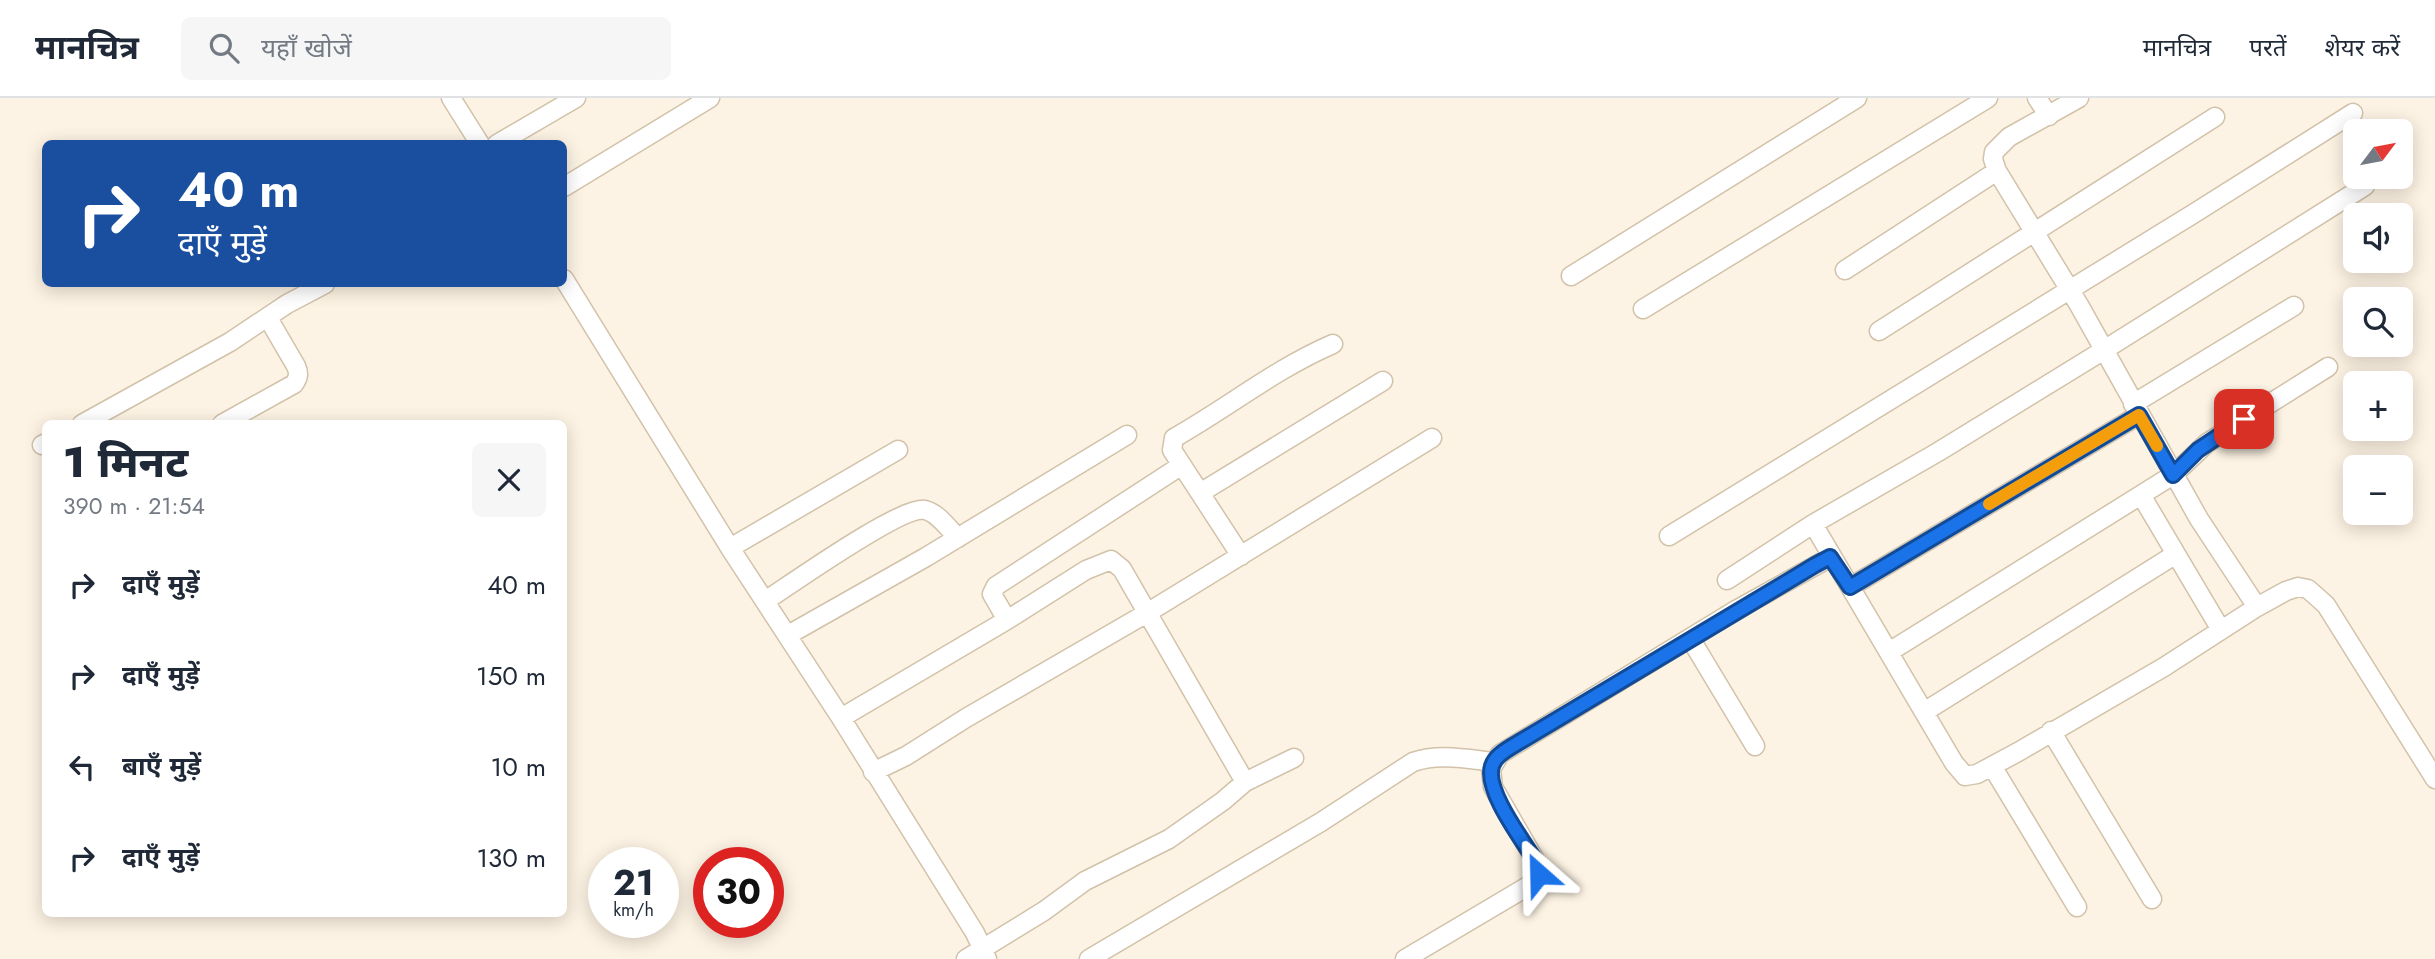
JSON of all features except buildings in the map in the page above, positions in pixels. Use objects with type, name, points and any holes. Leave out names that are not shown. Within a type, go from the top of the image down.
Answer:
[{"type":"street","points":[[451,98],[477,140]]},
{"type":"street","points":[[504,140],[576,98]]},
{"type":"street","points":[[567,185],[710,98]]},
{"type":"street","points":[[1571,276],[1857,98]]},
{"type":"street","points":[[1643,309],[1988,98]]},
{"type":"street","points":[[2037,98],[2049,116]]},
{"type":"street","points":[[2078,98],[2000,145],[1994,152],[1993,159],[1997,171],[2069,289],[2173,475],[2257,607]]},
{"type":"street","points":[[1669,536],[2353,113]]},
{"type":"street","points":[[1879,331],[2215,117]]},
{"type":"street","points":[[1844,270],[1997,171]]},
{"type":"street","points":[[1727,580],[1813,524],[1938,452],[2360,189]]},
{"type":"street","points":[[567,284],[730,548],[841,718],[975,933],[985,954]]},
{"type":"street","points":[[89,420],[230,342],[287,304],[318,287]]},
{"type":"street","points":[[1850,587],[2136,409],[2294,306]]},
{"type":"street","points":[[229,420],[294,384],[298,379],[299,372],[268,318]]},
{"type":"street","points":[[1241,556],[1172,450],[1174,438],[1291,363],[1333,344]]},
{"type":"street","points":[[1889,652],[2173,475],[2207,443],[2328,367]]},
{"type":"street","points":[[1200,493],[1383,381]]},
{"type":"street","points":[[788,635],[958,538],[1127,435]]},
{"type":"street","points":[[873,772],[906,756],[1147,613],[1432,438]]},
{"type":"street","points":[[730,548],[898,450]]},
{"type":"street","points":[[1007,620],[992,594],[996,586],[1182,465]]},
{"type":"street","points":[[2141,495],[2221,630]]},
{"type":"street","points":[[765,601],[881,527],[916,509],[935,515],[958,538]]},
{"type":"street","points":[[1813,524],[1830,557],[1960,772],[1970,776],[1992,766],[2164,667],[2257,607],[2298,587],[2316,594],[2326,605],[2435,779]]},
{"type":"street","points":[[1924,712],[2176,554]]},
{"type":"street","points":[[1405,959],[1528,886],[1539,874],[1538,865],[1493,787],[1491,769],[1494,762],[1511,747],[1777,585],[1830,557]]},
{"type":"street","points":[[841,718],[1096,564],[1111,560],[1122,569],[1245,782]]},
{"type":"street","points":[[1690,638],[1755,746]]},
{"type":"street","points":[[2052,732],[2152,899]]},
{"type":"street","points":[[1089,959],[1321,822],[1413,762],[1442,757],[1494,762]]},
{"type":"street","points":[[966,959],[985,954],[1085,881],[1168,839],[1223,802],[1245,782],[1294,758]]},
{"type":"street","points":[[1992,766],[2077,907]]},
{"type":"slow traffic","points":[[1989,504],[2139,415],[2157,446]]},
{"type":"route","points":[[1539,874],[1538,865],[1493,787],[1491,769],[1500,754],[1736,610],[1830,557],[1850,587],[2139,415],[2173,475],[2198,450],[2244,419]]}]
